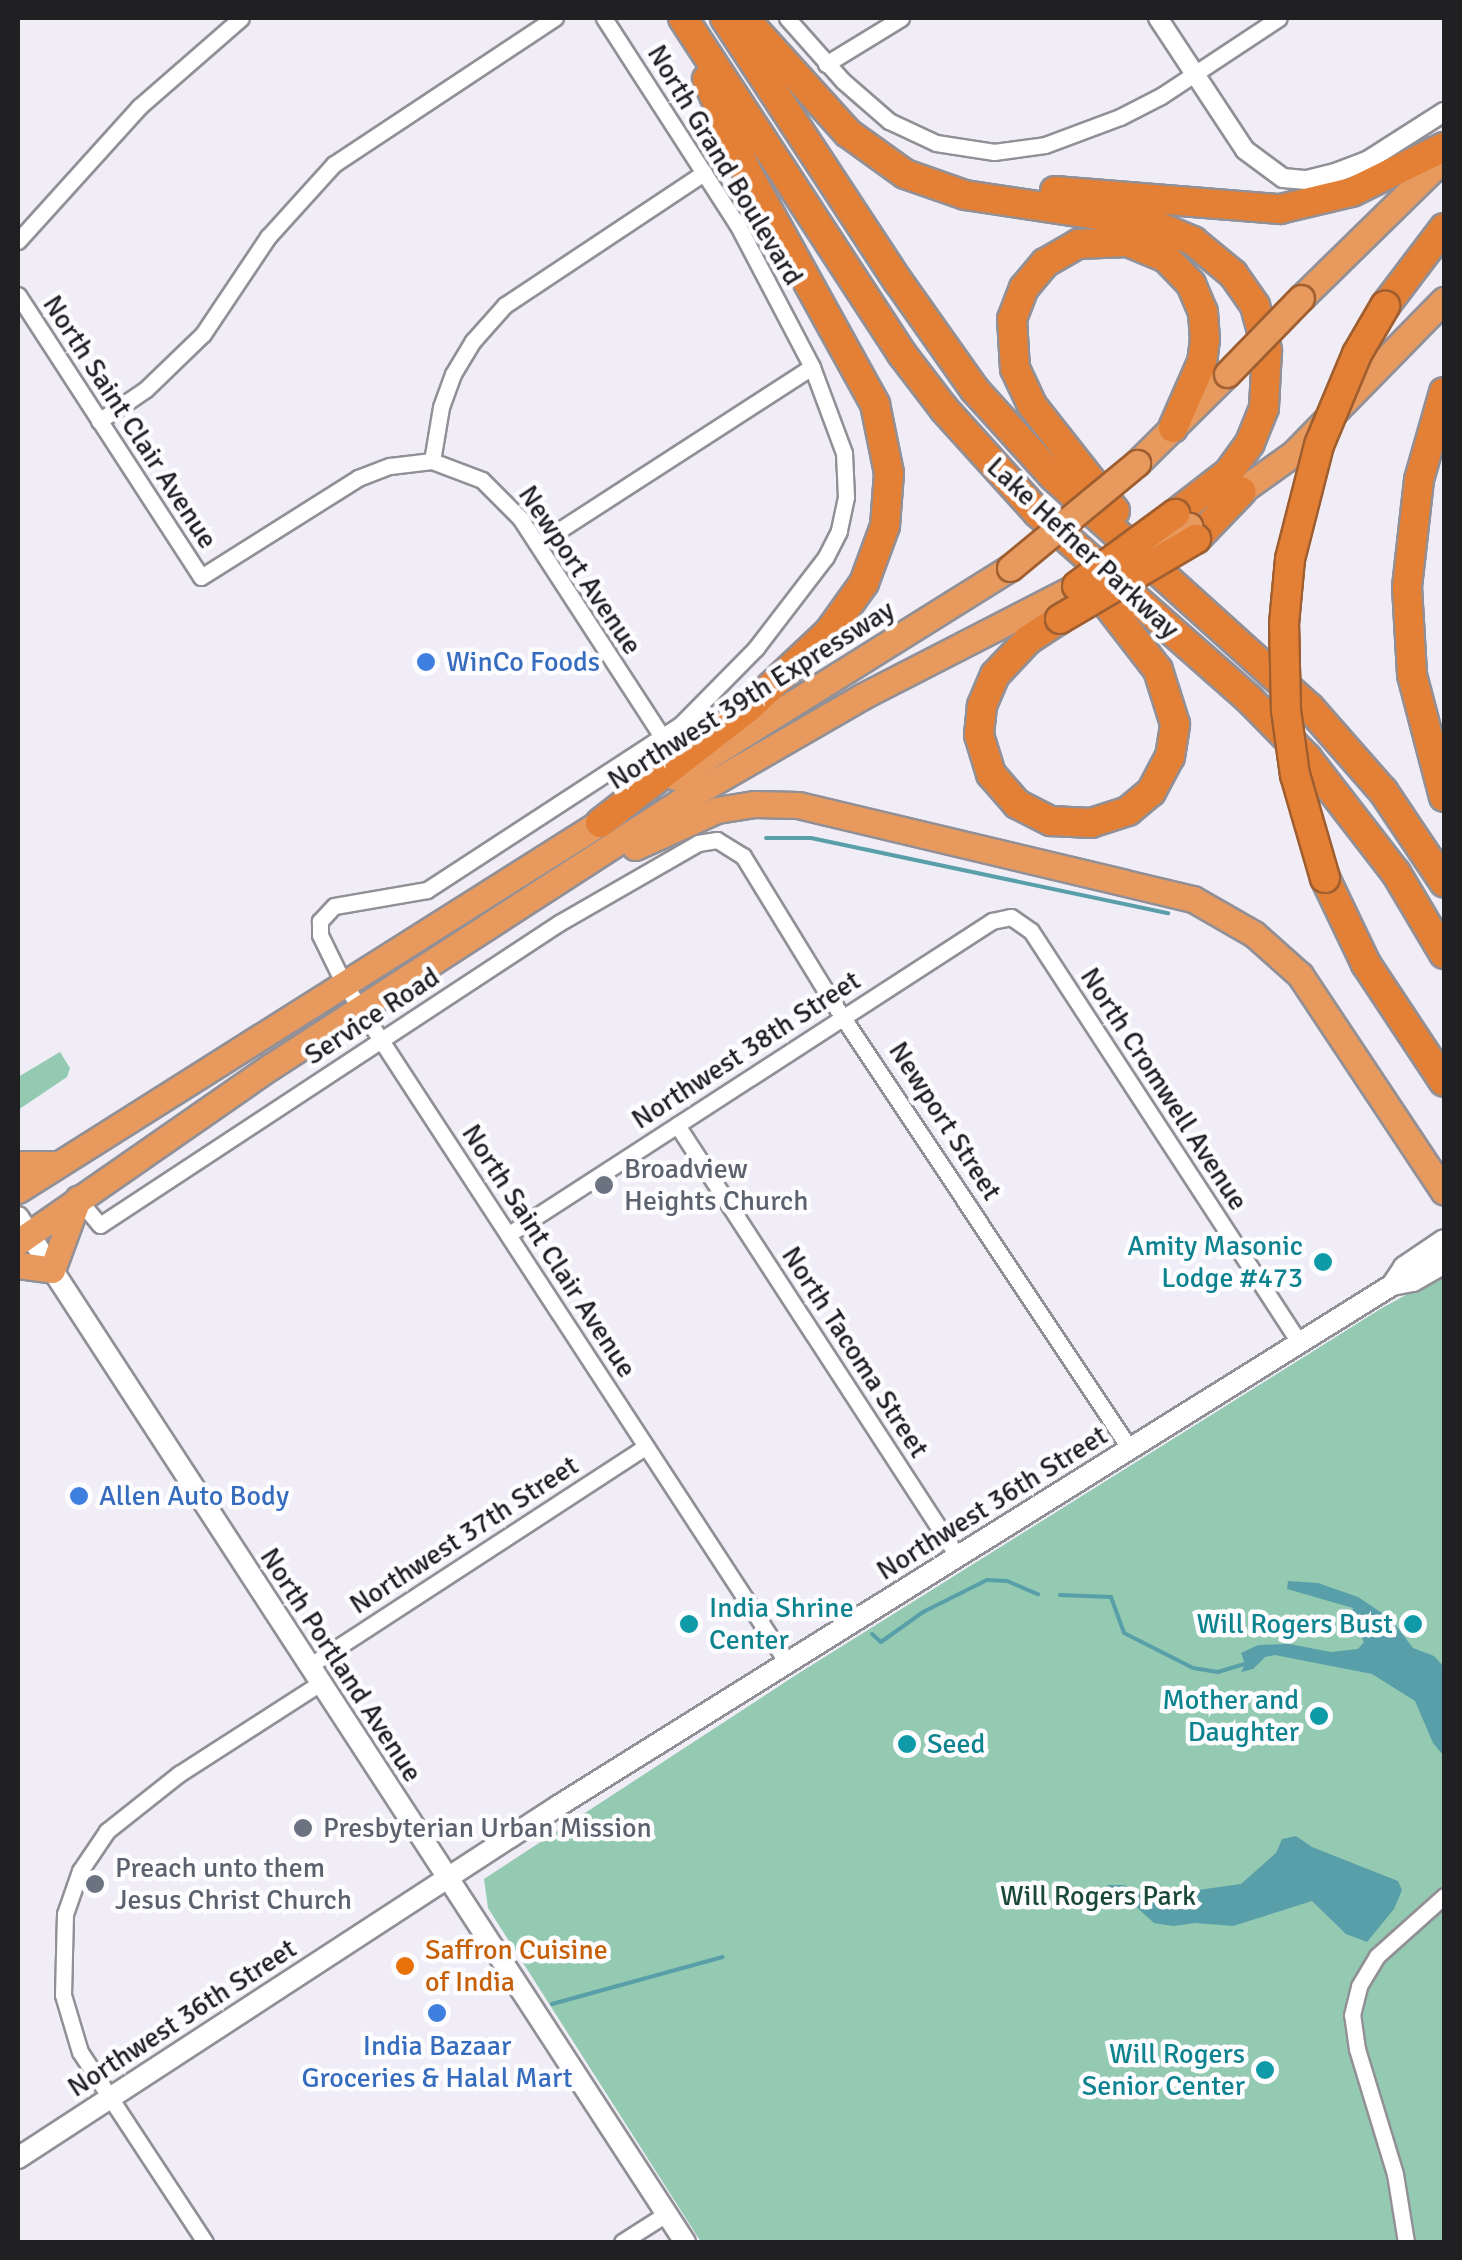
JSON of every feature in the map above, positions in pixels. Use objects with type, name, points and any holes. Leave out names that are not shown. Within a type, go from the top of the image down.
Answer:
[{"type":"highway","name":"Lake Hefner Parkway","points":[[682,18],[902,354],[956,423],[1038,513],[1249,699],[1307,758],[1396,874],[1444,954]]},
{"type":"highway","points":[[600,822],[749,707],[828,632],[870,569],[885,526],[888,498],[885,437],[866,382],[747,172],[682,18]]},
{"type":"highway","name":"Lake Hefner Parkway","points":[[726,18],[898,281],[976,390],[1053,476],[1341,740],[1394,806],[1444,882]]},
{"type":"highway","points":[[744,18],[848,133],[882,160],[918,179],[966,195],[1150,223],[1202,247],[1240,283],[1255,306],[1267,350],[1264,408],[1250,442],[1186,526],[1077,586]]},
{"type":"highway","points":[[918,179],[966,188],[1280,208],[1352,192],[1444,147]]},
{"type":"highway","name":"Northwest 39th Expressway","points":[[18,1190],[343,982],[1010,568],[1174,428],[1444,158]]},
{"type":"highway","points":[[1444,228],[1385,306],[1356,354],[1318,445],[1302,497],[1284,624],[1286,710],[1295,775],[1325,878],[1366,964],[1444,1082]]},
{"type":"highway","points":[[1172,582],[1049,428],[1015,370],[1012,318],[1024,288],[1045,263],[1078,244],[1128,242],[1166,258],[1191,284],[1203,312],[1206,339],[1202,362],[1174,428]]},
{"type":"highway","points":[[1038,513],[1150,659],[1162,678],[1174,716],[1173,748],[1157,784],[1128,811],[1091,823],[1051,821],[1017,804],[992,774],[979,735],[982,706],[995,675],[1051,611],[1186,526],[1242,491],[1294,453],[1444,300]]},
{"type":"highway","points":[[1444,392],[1419,480],[1407,588],[1412,675],[1444,798]]},
{"type":"highway","name":"Northwest 39th Expressway","points":[[21,1232],[78,1199],[544,889],[786,738],[1051,611],[1077,586]]},
{"type":"highway","points":[[544,889],[709,812],[771,803],[833,811],[1182,895],[1237,922],[1300,975],[1444,1192]]},
{"type":"highway","points":[[18,1164],[58,1164]]},
{"type":"highway","points":[[18,1265],[52,1270],[78,1199]]},
{"type":"main road","name":"North Portland Avenue","points":[[21,1232],[52,1270],[684,2242]]},
{"type":"main road","name":"Northwest 36th Street","points":[[18,2158],[447,1878],[1392,1285],[1404,1268],[1444,1240]]},
{"type":"main road","name":"Northwest 36th Street","points":[[1392,1285],[1413,1282],[1444,1264]]},
{"type":"street","points":[[18,241],[138,107],[241,18]]},
{"type":"street","points":[[99,421],[146,389],[204,334],[268,237],[334,164],[555,18]]},
{"type":"street","name":"North Grand Boulevard","points":[[604,18],[751,248],[812,367],[844,453],[845,511],[825,558],[756,648],[707,702],[662,737]]},
{"type":"street","points":[[788,18],[826,64],[875,111],[921,138],[976,152],[1031,149],[1120,116],[1194,74],[1278,18]]},
{"type":"street","points":[[826,64],[900,18]]},
{"type":"street","points":[[1158,18],[1258,163],[1277,176],[1308,180],[1367,160],[1444,112]]},
{"type":"street","points":[[432,461],[441,407],[453,374],[472,341],[505,305],[704,172]]},
{"type":"street","name":"North Saint Clair Avenue","points":[[18,295],[200,577],[358,478],[390,466],[432,461]]},
{"type":"street","points":[[538,544],[812,367]]},
{"type":"street","name":"Newport Avenue","points":[[432,461],[482,480],[520,518],[662,737]]},
{"type":"street","name":"North Saint Clair Avenue","points":[[662,737],[438,884],[418,894],[334,906],[320,921],[324,948],[343,982],[788,1664]]},
{"type":"street","name":"Newport Street","points":[[705,841],[724,842],[743,856],[1130,1450]]},
{"type":"street","name":"Service Road","points":[[78,1199],[100,1225],[559,924],[705,841]]},
{"type":"street","name":"Northwest 38th Street","points":[[508,1234],[992,921],[1014,918]]},
{"type":"street","name":"North Cromwell Avenue","points":[[1014,918],[1032,931],[1300,1343]]},
{"type":"street","name":"North Tacoma Street","points":[[677,1124],[958,1557]]},
{"type":"street","name":"Northwest 37th Street","points":[[204,2242],[80,2052],[63,1995],[65,1914],[80,1871],[107,1831],[180,1773],[315,1674],[646,1446]]},
{"type":"street","points":[[1406,2242],[1395,2174],[1357,2049],[1352,2015],[1360,1986],[1377,1956],[1444,1896]]},
{"type":"street","points":[[622,2242],[666,2214]]},
{"type":"green space","points":[[60,1052],[70,1068],[67,1077],[18,1110],[18,1077]]},
{"type":"green space","name":"Will Rogers Park","points":[[1444,1274],[1444,2242],[701,2242],[488,1908],[484,1879],[796,1675],[1382,1308]]},
{"type":"water","points":[[1288,1581],[1318,1583],[1358,1597],[1391,1619],[1413,1648],[1434,1656],[1444,1667],[1444,1756],[1433,1743],[1415,1701],[1372,1674],[1275,1655],[1241,1672],[1245,1664],[1241,1653],[1258,1645],[1289,1644],[1331,1652],[1358,1649],[1364,1642],[1350,1618],[1353,1608],[1287,1589]]},
{"type":"water","points":[[1296,1836],[1312,1847],[1398,1881],[1402,1890],[1394,1909],[1367,1942],[1346,1934],[1312,1901],[1233,1926],[1173,1926],[1154,1923],[1132,1903],[1101,1898],[1098,1892],[1108,1885],[1124,1885],[1150,1900],[1171,1901],[1191,1891],[1241,1884],[1276,1853],[1282,1839]]},
{"type":"waterway","points":[[766,838],[811,838],[1168,913]]},
{"type":"waterway","points":[[872,1634],[881,1642],[923,1612],[987,1580],[1007,1581],[1038,1594]]},
{"type":"waterway","points":[[1060,1595],[1111,1597],[1124,1633],[1193,1668],[1218,1672],[1245,1664]]},
{"type":"waterway","points":[[552,2004],[723,1957]]},
{"type":"place","name":"WinCo Foods","points":[[426,662]]},
{"type":"place","name":"Broadview Heights Church","points":[[604,1185]]},
{"type":"place","name":"Amity Masonic Lodge #473","points":[[1323,1262]]},
{"type":"place","name":"Allen Auto Body","points":[[79,1496]]},
{"type":"place","name":"India Shrine Center","points":[[689,1624]]},
{"type":"place","name":"Will Rogers Bust","points":[[1413,1624]]},
{"type":"place","name":"Mother and Daughter","points":[[1319,1716]]},
{"type":"place","name":"Seed","points":[[907,1744]]},
{"type":"place","name":"Presbyterian Urban Mission","points":[[303,1828]]},
{"type":"place","name":"Preach unto them Jesus Christ Church","points":[[95,1884]]},
{"type":"place","name":"Saffron Cuisine of India","points":[[405,1966]]},
{"type":"place","name":"India Bazaar Groceries & Halal Mart","points":[[437,2013]]},
{"type":"place","name":"Will Rogers Senior Center","points":[[1265,2070]]}]
